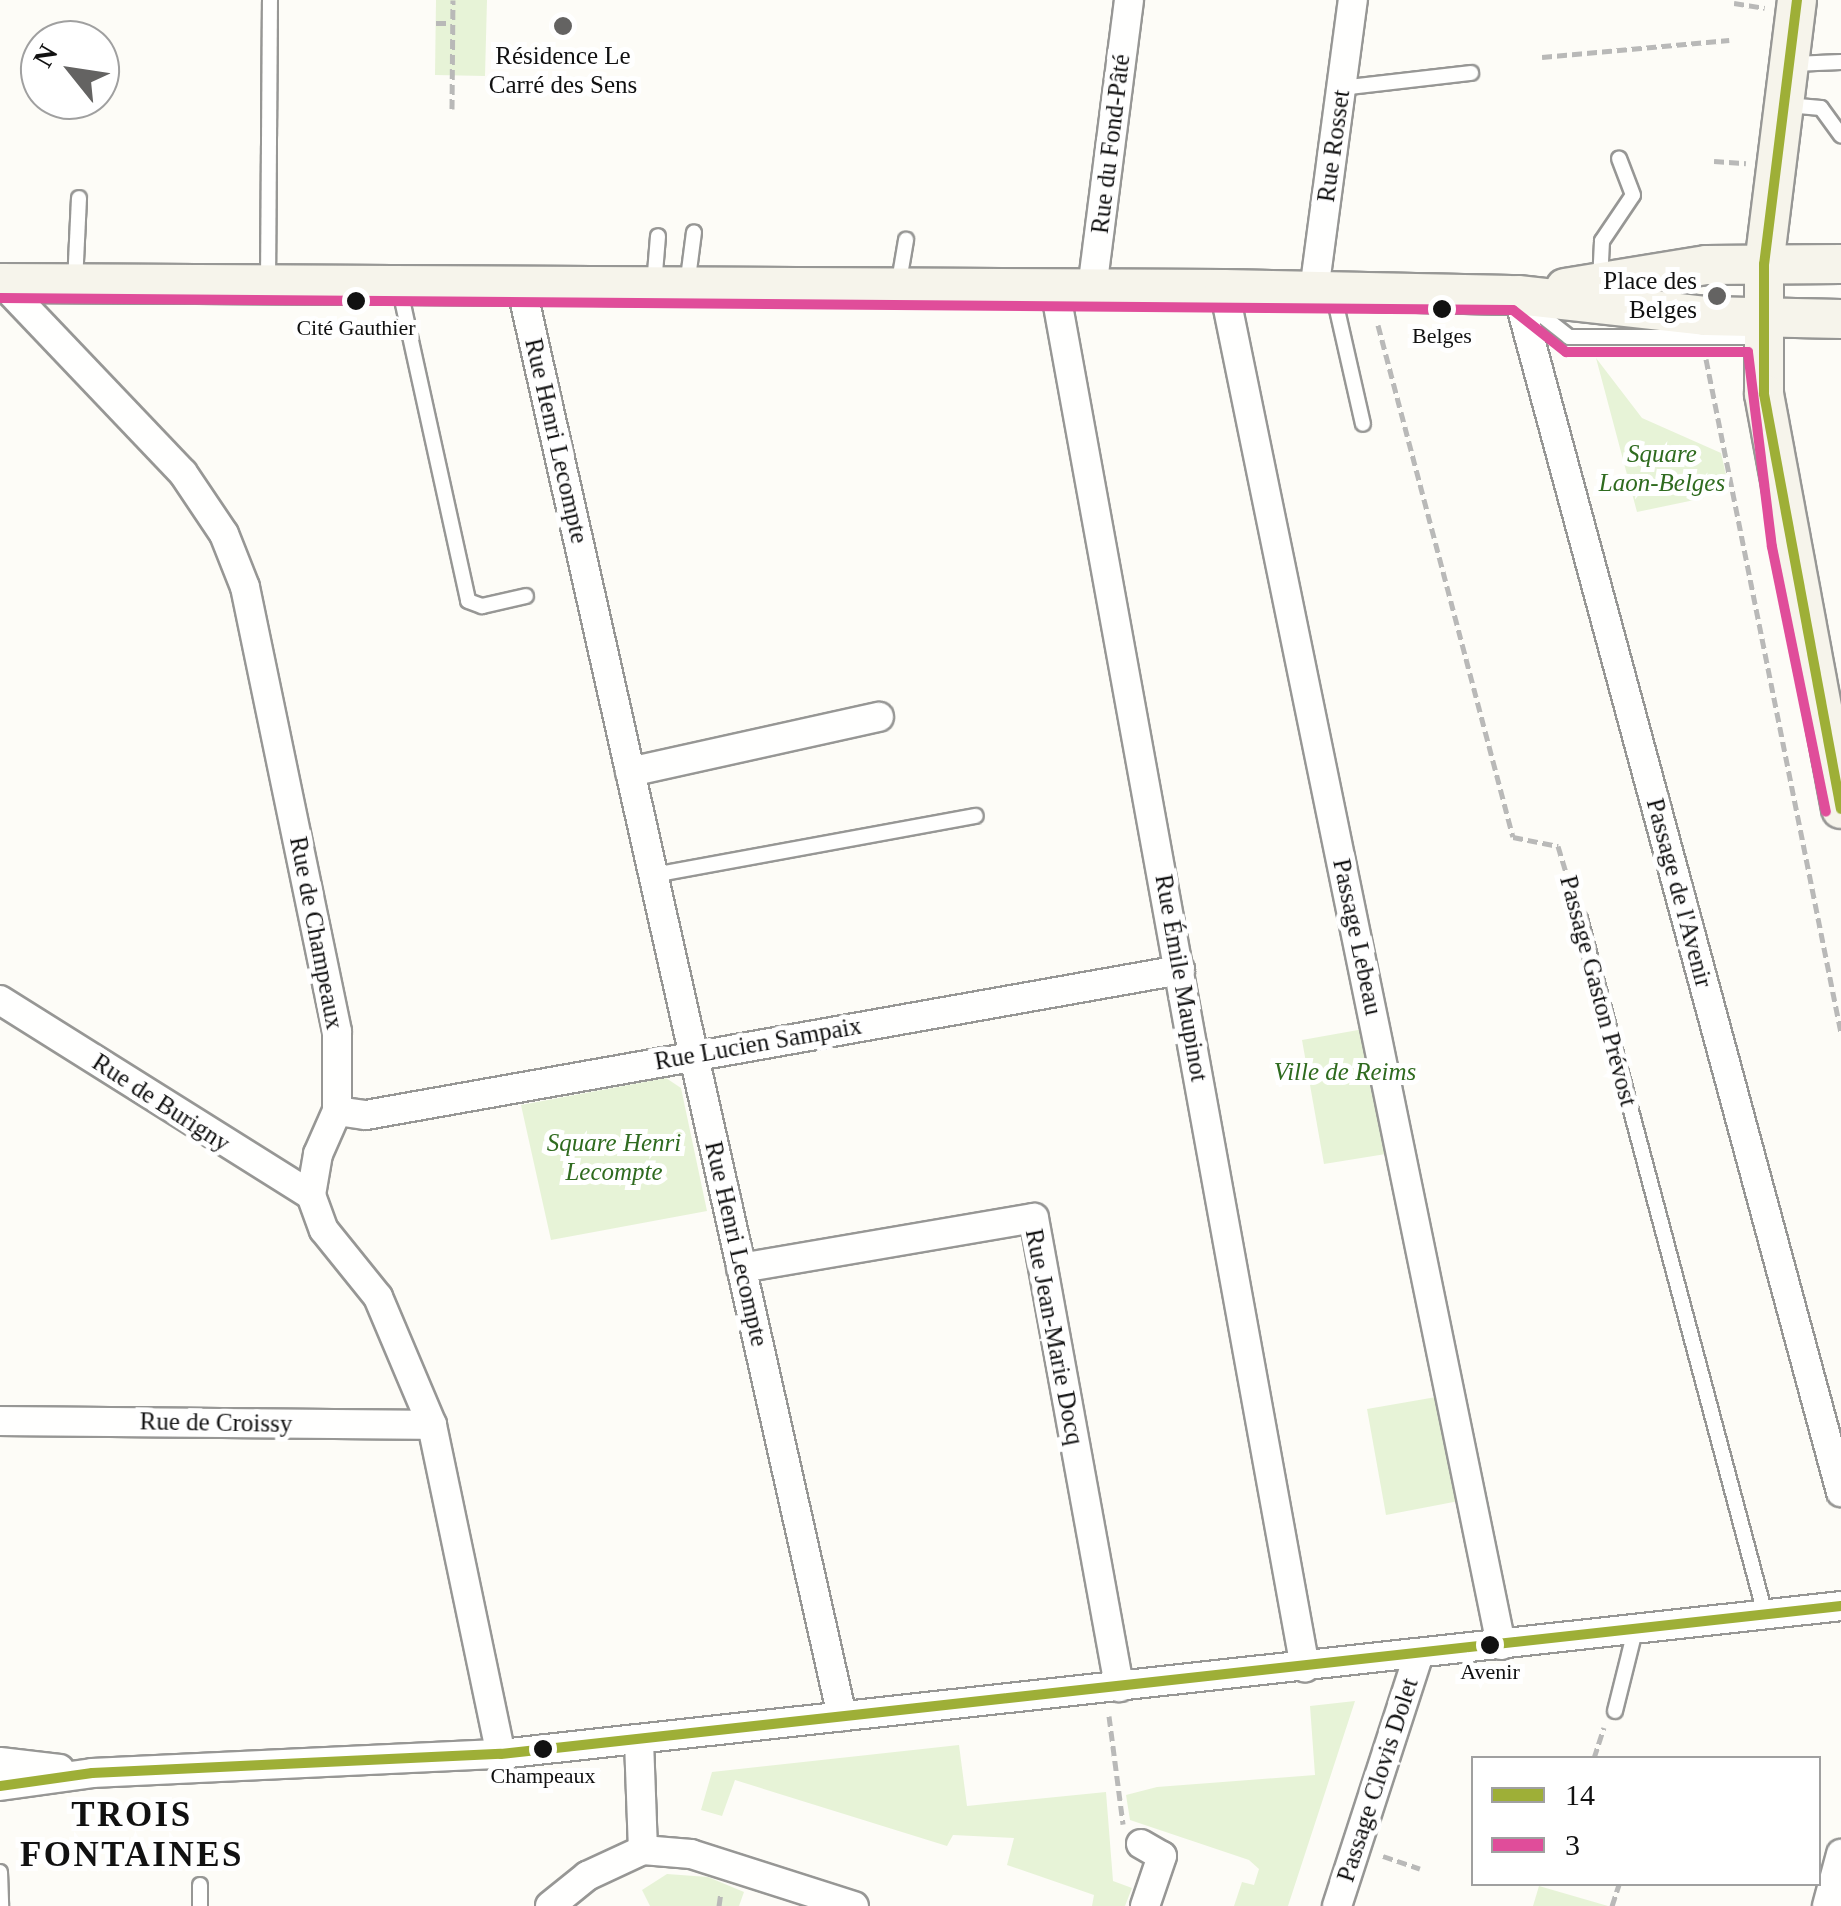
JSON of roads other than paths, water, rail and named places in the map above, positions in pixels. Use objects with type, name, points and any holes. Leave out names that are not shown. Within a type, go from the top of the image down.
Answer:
[{"type":"main road","points":[[1797,0],[1782,105],[1763,301],[1764,394],[1788,544],[1841,809]]},
{"type":"main road","points":[[1,283],[1224,288],[1518,295],[1705,316],[1763,301],[1841,264]]},
{"type":"main road","points":[[1518,295],[1706,265],[1763,301],[1838,319]]},
{"type":"street","name":"Rue du Fond-Pâté","points":[[1074,289],[1130,0]]},
{"type":"street","name":"Rue Rosset","points":[[1338,291],[1342,88],[1354,0]]},
{"type":"street","name":"Rue de Champeaux","points":[[1,283],[183,473],[224,534],[245,587],[337,1032],[337,1111],[311,1195]]},
{"type":"street","name":"Rue Henri Lecompte","points":[[521,286],[842,1716]]},
{"type":"street","name":"Passage Lebeau","points":[[1224,288],[1502,1645]]},
{"type":"street","name":"Rue Émile Maupinot","points":[[1074,289],[1180,970],[1305,1668]]},
{"type":"street","name":"Passage de l'Avenir","points":[[1518,295],[1841,1492]]},
{"type":"street","points":[[630,772],[878,717]]},
{"type":"street","name":"Rue Lucien Sampaix","points":[[337,1111],[366,1115],[1180,970]]},
{"type":"street","name":"Rue de Burigny","points":[[4,1007],[311,1195]]},
{"type":"street","points":[[311,1195],[324,1230],[378,1296],[432,1425],[500,1754]]},
{"type":"street","name":"Rue Jean-Marie Docq","points":[[741,1268],[1034,1218],[1112,1688]]},
{"type":"street","name":"Rue de Croissy","points":[[0,1420],[432,1425]]},
{"type":"street","points":[[0,1786],[92,1774],[500,1754],[1305,1668],[1764,1610],[1841,1606]]},
{"type":"street","name":"Passage Clovis Dolet","points":[[1337,1906],[1419,1654]]},
{"type":"street","points":[[639,1740],[643,1850]]},
{"type":"street","points":[[0,1762],[92,1774]]},
{"type":"street","points":[[1141,1844],[1162,1856],[1146,1906]]},
{"type":"street","points":[[550,1906],[587,1876],[643,1850],[690,1854],[854,1906]]},
{"type":"street","points":[[1828,1906],[1841,1854]]},
{"type":"lane","points":[[268,284],[270,0]]},
{"type":"lane","points":[[1788,64],[1841,62]]},
{"type":"lane","points":[[1342,88],[1471,73]]},
{"type":"lane","points":[[1782,105],[1821,108],[1841,136]]},
{"type":"lane","points":[[1600,282],[1602,241],[1633,195],[1618,159]]},
{"type":"lane","points":[[75,284],[78,198]]},
{"type":"lane","points":[[670,286],[694,232]]},
{"type":"lane","points":[[658,236],[670,286]]},
{"type":"lane","points":[[898,288],[906,240]]},
{"type":"lane","points":[[399,285],[468,601],[482,606],[526,596]]},
{"type":"lane","points":[[1338,291],[1363,424]]},
{"type":"lane","points":[[1518,295],[1569,338],[1704,337],[1763,301]]},
{"type":"lane","points":[[653,875],[976,816]]},
{"type":"lane","name":"Passage Gaston Prévost","points":[[1580,919],[1764,1610]]},
{"type":"lane","points":[[1615,1711],[1637,1626]]},
{"type":"lane","points":[[0,1872],[1,1906]]},
{"type":"lane","points":[[200,1886],[200,1906]]},
{"type":"place","name":"Résidence Le Carré des Sens","points":[[563,26]]},
{"type":"place","name":"Place des Belges","points":[[1717,296]]},
{"type":"place","name":"Cité Gauthier","points":[[356,301]]},
{"type":"place","name":"Belges","points":[[1442,309]]},
{"type":"place","name":"Avenir","points":[[1490,1645]]},
{"type":"place","name":"Champeaux","points":[[543,1749]]},
{"type":"district","name":"TROIS FONTAINES","points":[[132,1835]]},
{"type":"park label","name":"Square Laon-Belges","points":[[1662,470]]},
{"type":"park label","name":"Ville de Reims","points":[[1345,1072]]},
{"type":"park label","name":"Square Henri Lecompte","points":[[614,1158]]}]
